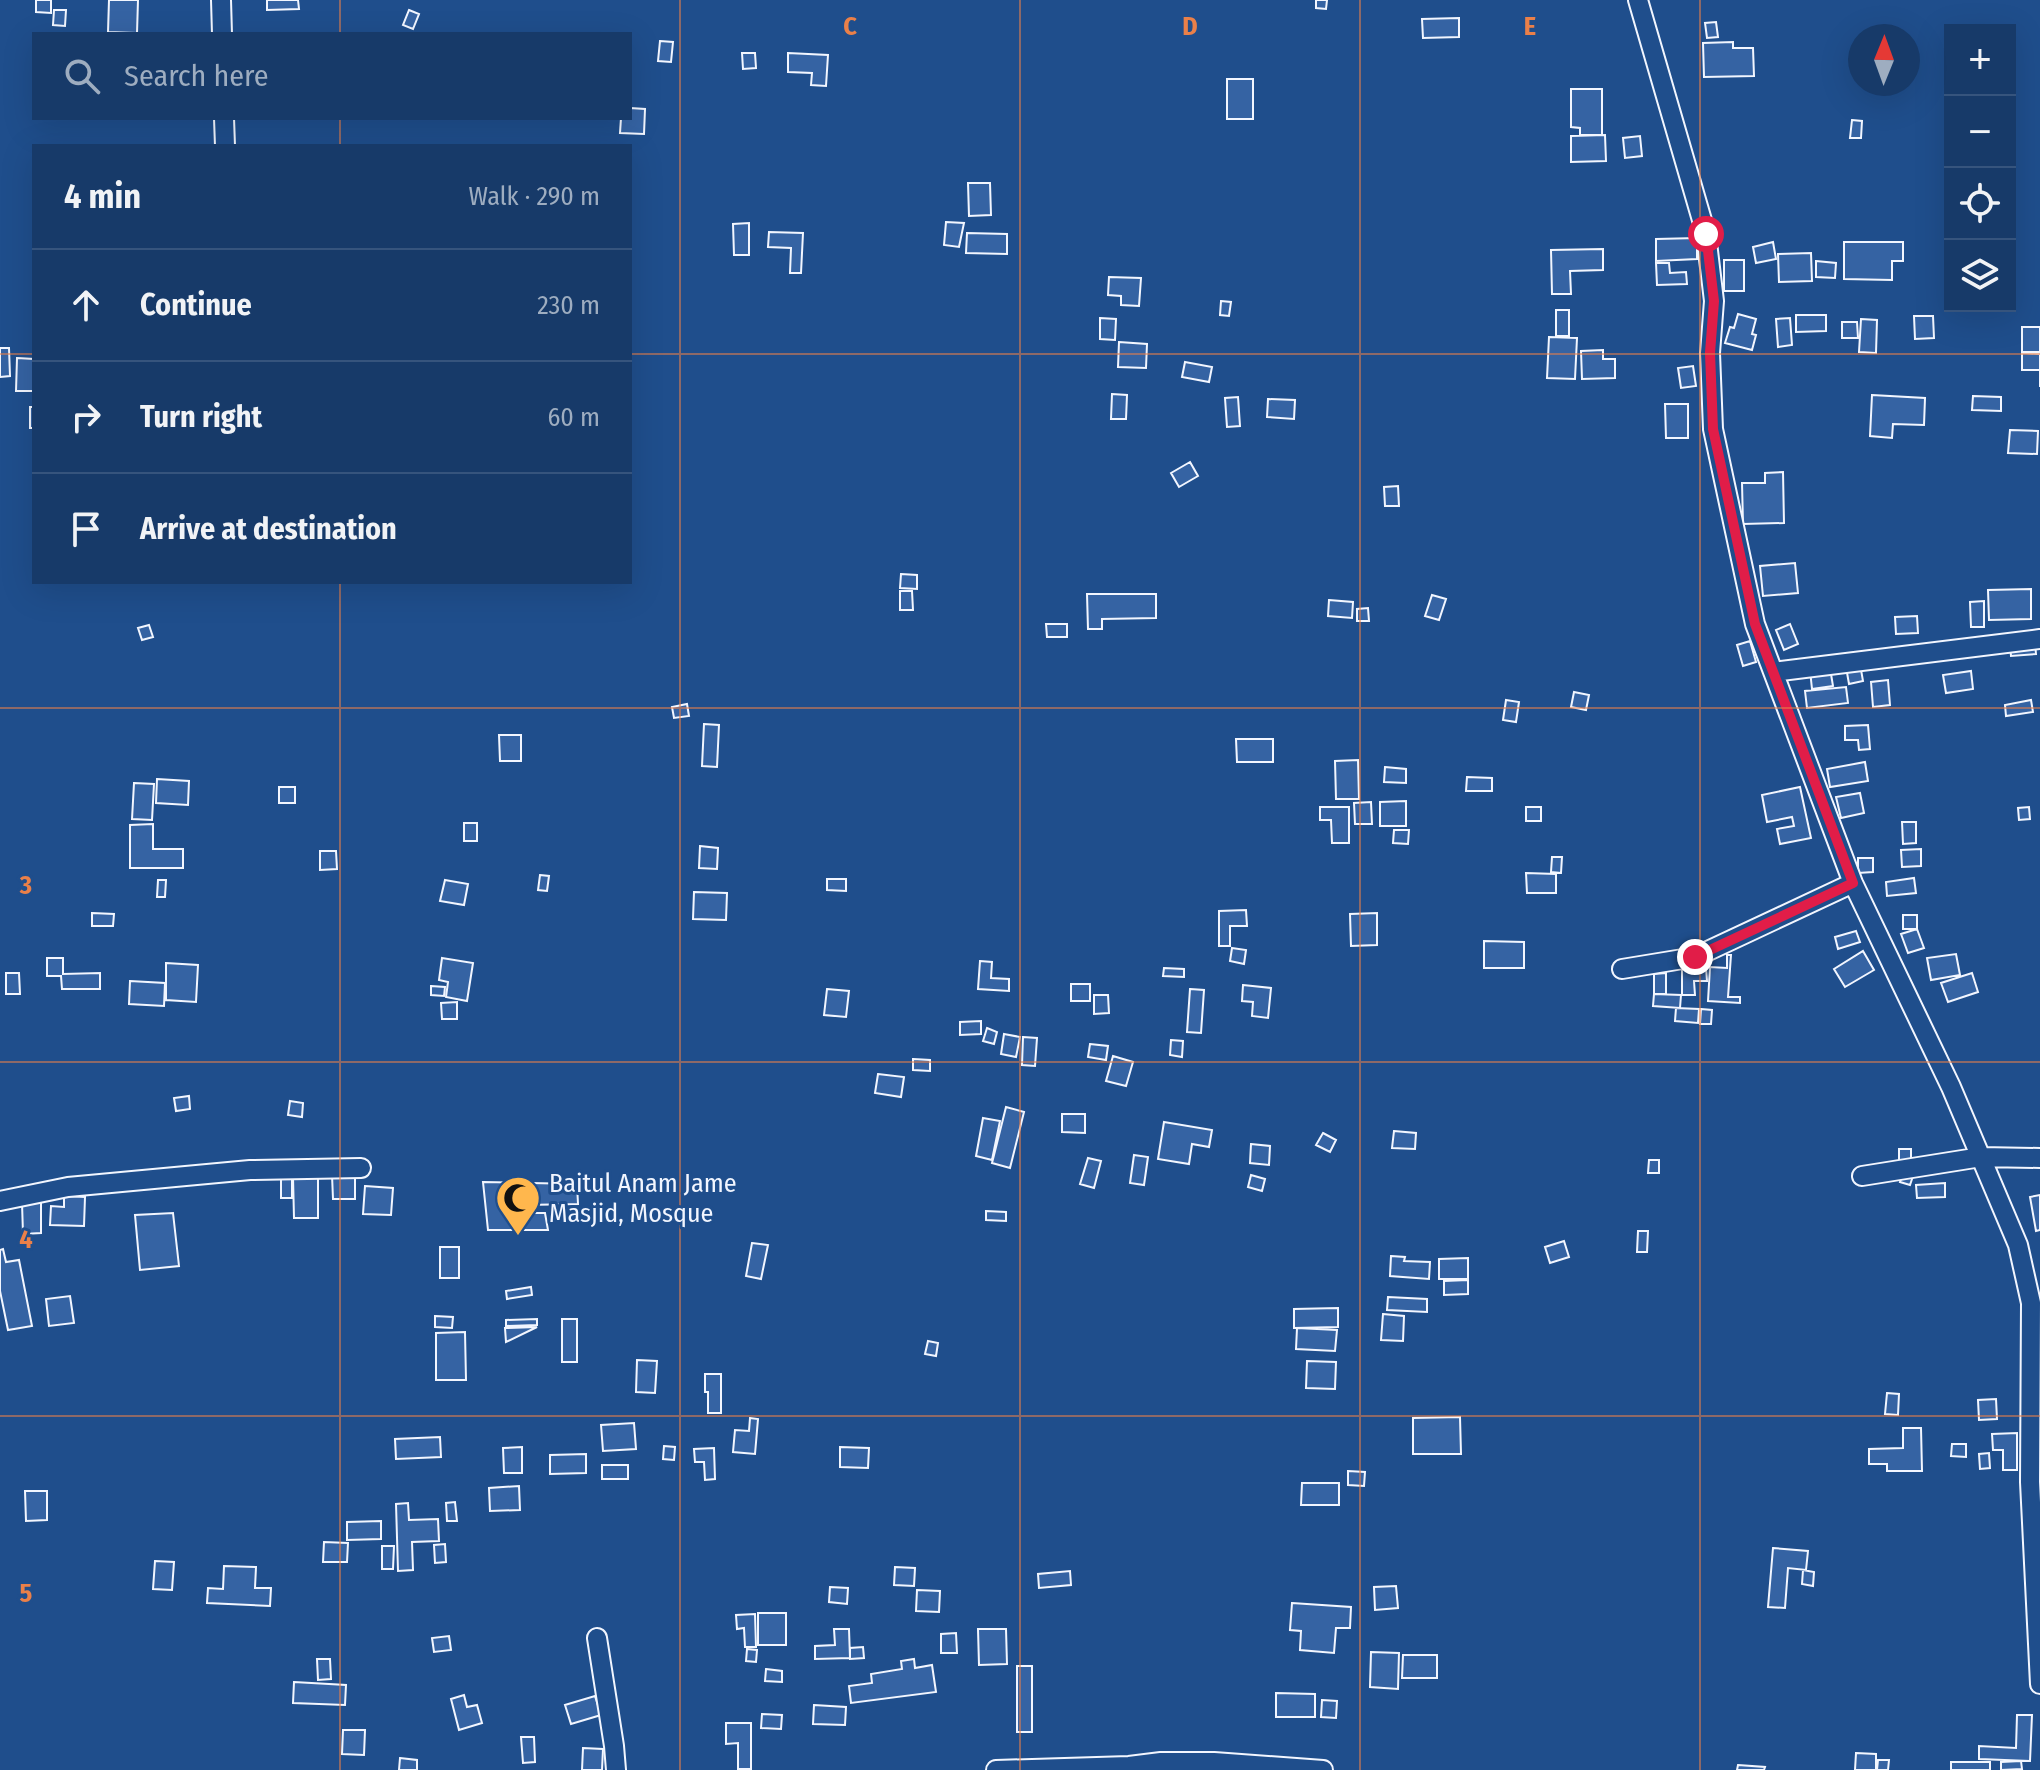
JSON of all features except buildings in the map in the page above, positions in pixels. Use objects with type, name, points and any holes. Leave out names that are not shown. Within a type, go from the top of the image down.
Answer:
[{"type":"street","points":[[221,0],[222,32]]},
{"type":"street","points":[[1638,0],[1706,234],[1714,301],[1710,353],[1713,429],[1755,624],[1853,883],[1951,1087],[2018,1245],[2031,1303],[2030,1482],[2040,1684]]},
{"type":"street","points":[[224,120],[225,144]]},
{"type":"street","points":[[1773,672],[2040,639]]},
{"type":"street","points":[[1622,969],[1695,957],[1853,883]]},
{"type":"street","points":[[1862,1176],[1981,1157],[2040,1158]]},
{"type":"street","points":[[0,1201],[68,1187],[250,1170],[361,1168]]},
{"type":"street","points":[[597,1638],[616,1770]]},
{"type":"street","points":[[996,1770],[1129,1768],[1161,1762],[1214,1762],[1323,1770]]},
{"type":"place","name":"Baitul Anam Jame Masjid, Mosque","points":[[518,1237]]},
{"type":"route","points":[[1695,957],[1853,883],[1755,624],[1713,429],[1710,353],[1714,301],[1706,234]]}]
